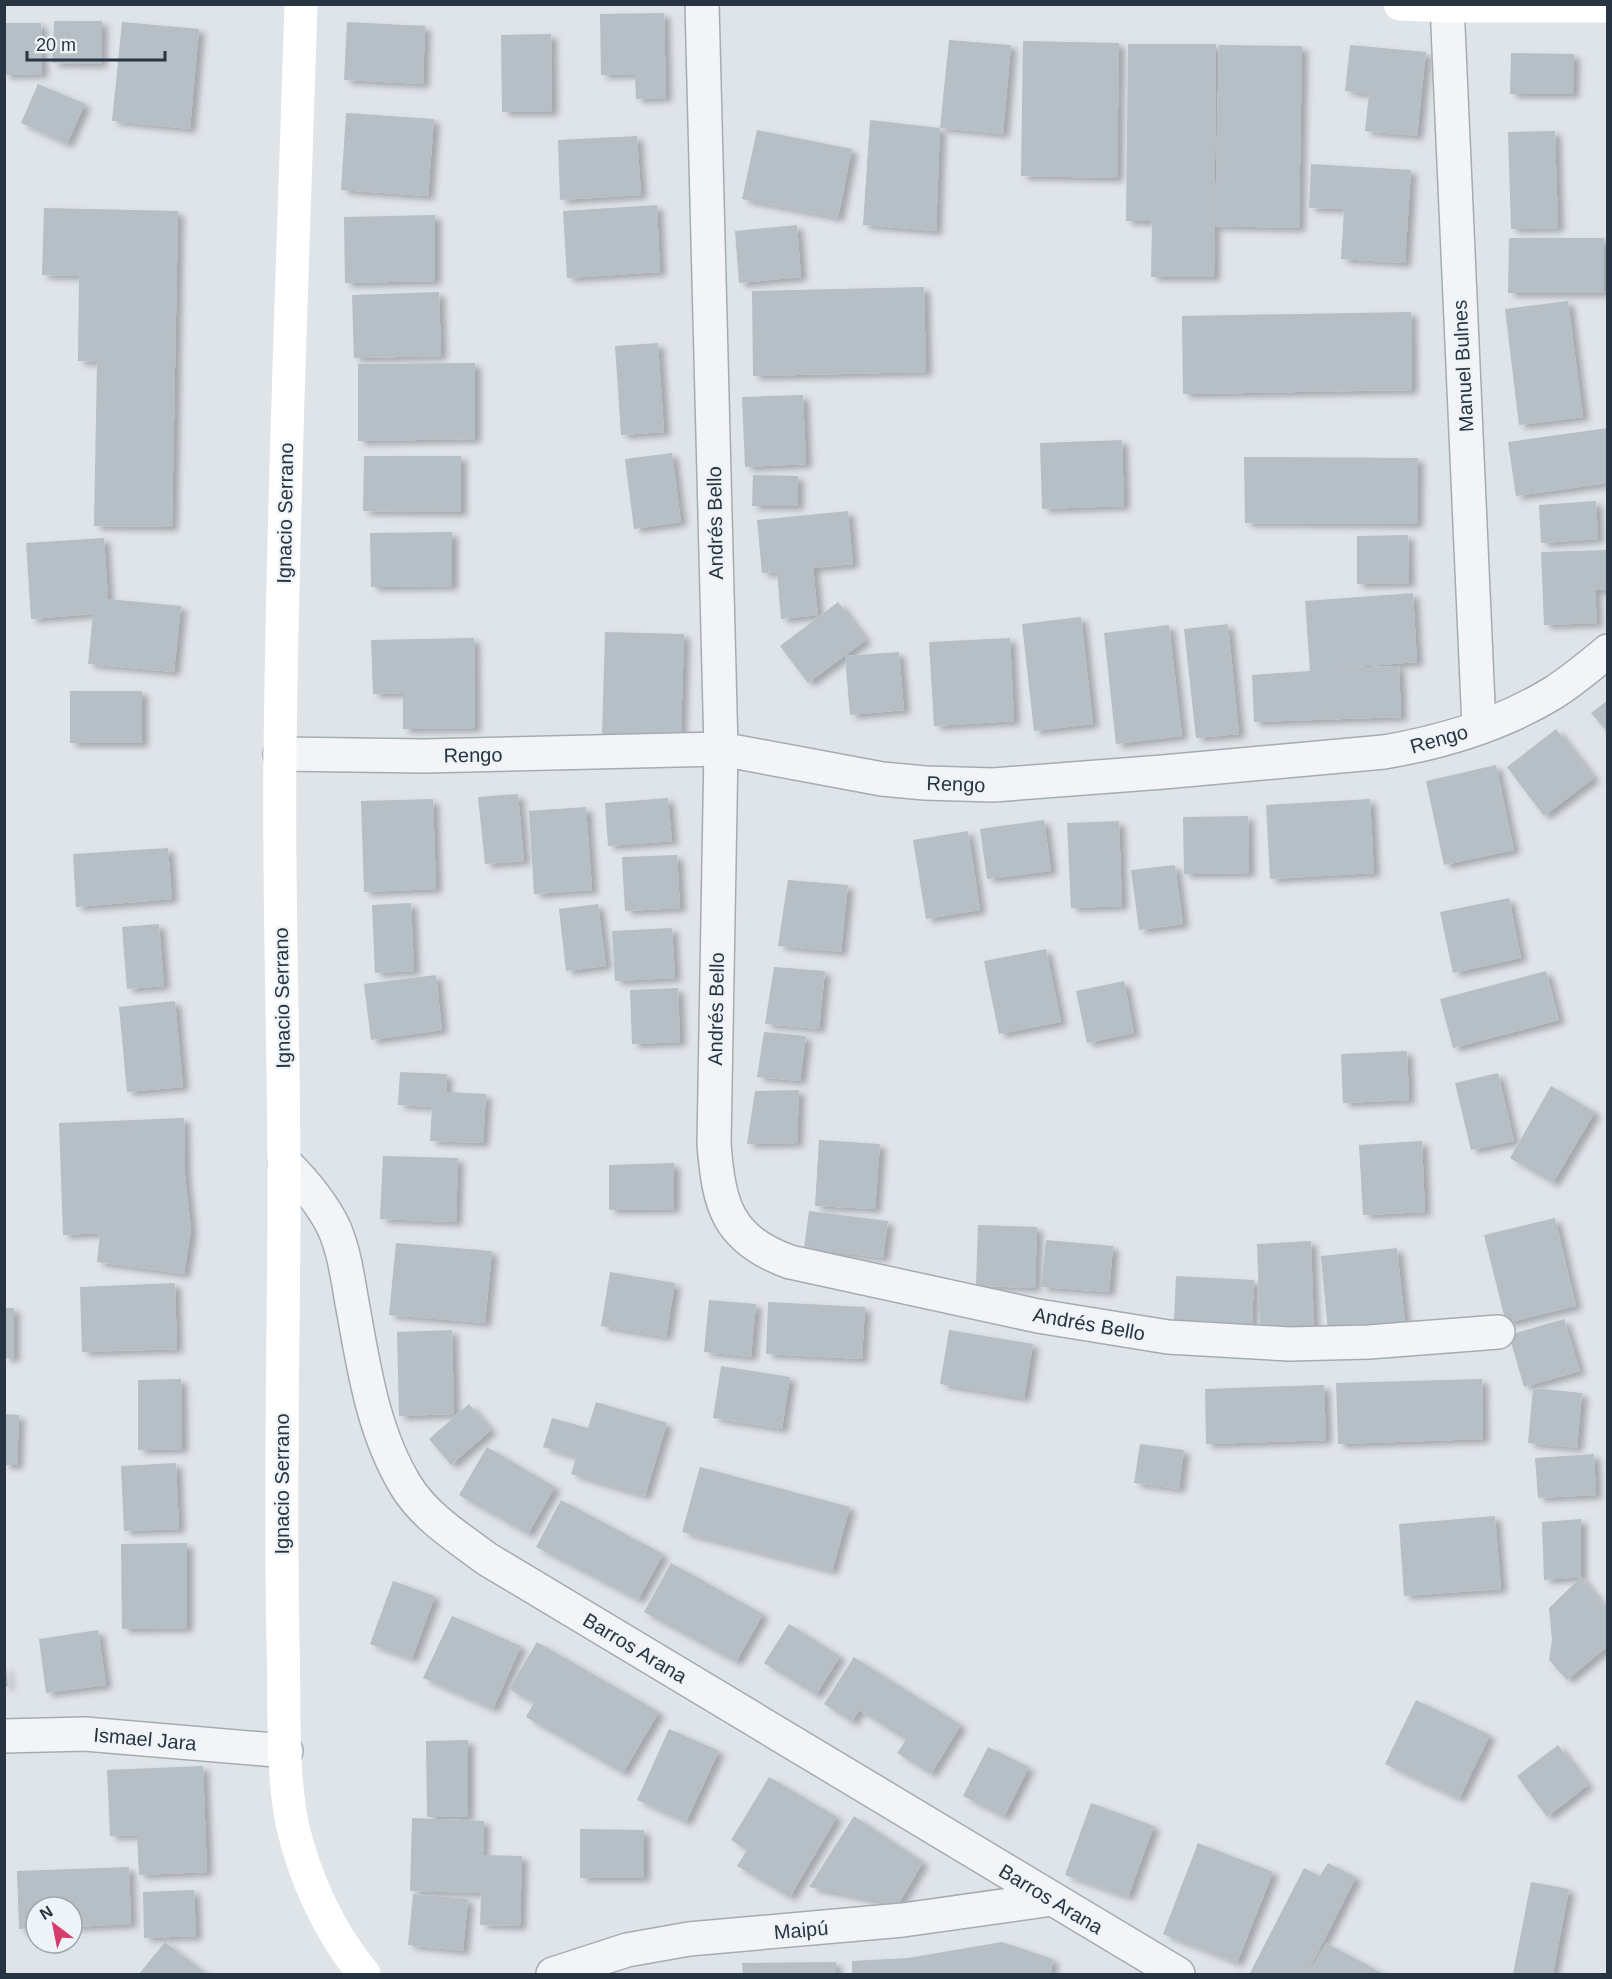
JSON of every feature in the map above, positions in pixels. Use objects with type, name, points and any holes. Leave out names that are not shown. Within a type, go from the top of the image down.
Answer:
[{"type":"street","name":"Ignacio Serrano","points":[[302,4],[285,460],[280,754],[280,915],[285,1163],[282,1570],[286,1751],[292,1822],[311,1886],[350,1957],[364,1974]]},
{"type":"street","name":"Andrés Bello","points":[[702,4],[721,749],[714,1144],[720,1198],[729,1216],[750,1242],[768,1254],[790,1262],[1038,1316],[1168,1337],[1289,1344],[1369,1342],[1498,1332]]},
{"type":"street","points":[[1400,4],[1608,6]]},
{"type":"street","name":"Manuel Bulnes","points":[[1447,5],[1479,727]]},
{"type":"street","name":"Rengo","points":[[280,754],[425,756],[721,749],[882,779],[993,785],[1163,772],[1384,752],[1436,741],[1517,712],[1553,693],[1608,651]]},
{"type":"street","name":"Barros Arana","points":[[285,1163],[316,1197],[334,1228],[342,1251],[366,1384],[384,1442],[407,1488],[435,1520],[487,1560],[1178,1974]]},
{"type":"street","name":"Ismael Jara","points":[[4,1736],[85,1734],[286,1751]]},
{"type":"street","name":"Maipú","points":[[553,1974],[627,1950],[689,1939],[903,1920],[1052,1899]]},
{"type":"building","points":[[664,13],[666,98],[636,99],[635,74],[601,75],[600,14]]},
{"type":"building","points":[[54,21],[102,21],[101,64],[52,63]]},
{"type":"building","points":[[122,22],[199,29],[190,129],[112,121]]},
{"type":"building","points":[[347,22],[425,26],[423,84],[344,80]]},
{"type":"building","points":[[4,23],[41,23],[42,74],[4,75]]},
{"type":"building","points":[[551,34],[552,112],[502,112],[501,35]]},
{"type":"building","points":[[949,40],[1011,45],[1003,134],[940,128]]},
{"type":"building","points":[[1023,41],[1119,43],[1117,178],[1021,176]]},
{"type":"building","points":[[1128,44],[1216,44],[1214,277],[1151,277],[1152,221],[1126,221]]},
{"type":"building","points":[[1219,45],[1302,46],[1299,228],[1215,226]]},
{"type":"building","points":[[1350,45],[1426,52],[1417,136],[1365,131],[1369,94],[1345,91]]},
{"type":"building","points":[[1511,53],[1574,54],[1573,94],[1510,94]]},
{"type":"building","points":[[38,84],[85,104],[67,144],[21,123]]},
{"type":"building","points":[[346,113],[434,119],[428,196],[341,190]]},
{"type":"building","points":[[870,120],[940,128],[936,231],[863,225]]},
{"type":"building","points":[[757,130],[852,149],[838,218],[742,199]]},
{"type":"building","points":[[1555,131],[1558,228],[1511,229],[1508,132]]},
{"type":"building","points":[[637,136],[641,195],[560,200],[558,140]]},
{"type":"building","points":[[1311,164],[1411,170],[1405,263],[1341,259],[1344,209],[1309,208]]},
{"type":"building","points":[[657,205],[660,272],[567,278],[563,211]]},
{"type":"building","points":[[44,208],[178,211],[172,527],[94,526],[97,362],[78,361],[79,276],[42,275]]},
{"type":"building","points":[[435,215],[435,281],[345,283],[344,217]]},
{"type":"building","points":[[797,225],[801,277],[739,283],[735,231]]},
{"type":"building","points":[[1509,238],[1604,238],[1604,293],[1508,293]]},
{"type":"building","points":[[924,287],[926,372],[753,376],[752,291]]},
{"type":"building","points":[[439,292],[441,356],[354,358],[352,295]]},
{"type":"building","points":[[1568,301],[1583,417],[1519,425],[1505,309]]},
{"type":"building","points":[[1411,312],[1412,390],[1183,394],[1182,316]]},
{"type":"building","points":[[658,343],[664,432],[621,435],[615,346]]},
{"type":"building","points":[[475,363],[475,439],[358,441],[358,364]]},
{"type":"building","points":[[803,395],[806,464],[745,467],[742,397]]},
{"type":"building","points":[[1608,428],[1608,483],[1516,496],[1508,442]]},
{"type":"building","points":[[1122,440],[1124,506],[1042,509],[1040,443]]},
{"type":"building","points":[[672,453],[681,522],[634,529],[625,459]]},
{"type":"building","points":[[364,456],[461,456],[461,512],[363,511]]},
{"type":"building","points":[[1244,457],[1418,458],[1417,524],[1245,523]]},
{"type":"building","points":[[753,475],[798,476],[798,506],[752,506]]},
{"type":"building","points":[[1596,501],[1598,539],[1541,543],[1539,505]]},
{"type":"building","points":[[848,511],[853,564],[813,568],[818,615],[781,619],[777,572],[762,573],[757,520]]},
{"type":"building","points":[[452,532],[452,586],[371,587],[370,533]]},
{"type":"building","points":[[1408,535],[1409,583],[1357,584],[1357,536]]},
{"type":"building","points":[[104,538],[108,599],[181,606],[174,672],[88,664],[93,614],[31,619],[26,543]]},
{"type":"building","points":[[1608,550],[1608,590],[1595,590],[1597,623],[1544,625],[1541,552]]},
{"type":"building","points":[[1413,593],[1417,662],[1341,668],[1399,666],[1401,717],[1254,722],[1252,675],[1310,671],[1305,601]]},
{"type":"building","points":[[838,602],[866,640],[808,683],[780,646]]},
{"type":"building","points":[[1081,617],[1093,724],[1034,731],[1022,624]]},
{"type":"building","points":[[1228,624],[1239,734],[1196,738],[1184,629]]},
{"type":"building","points":[[1169,625],[1182,736],[1116,744],[1104,633]]},
{"type":"building","points":[[605,632],[684,634],[681,737],[602,735]]},
{"type":"building","points":[[474,638],[475,728],[403,729],[403,693],[373,694],[371,640]]},
{"type":"building","points":[[1010,638],[1014,721],[934,726],[929,642]]},
{"type":"building","points":[[899,652],[904,710],[850,715],[845,656]]},
{"type":"building","points":[[70,691],[142,691],[142,743],[70,743]]},
{"type":"building","points":[[1608,700],[1608,733],[1591,713]]},
{"type":"building","points":[[1556,729],[1594,778],[1544,816],[1507,767]]},
{"type":"building","points":[[1496,765],[1514,850],[1444,865],[1426,781]]},
{"type":"building","points":[[518,794],[524,861],[485,864],[478,797]]},
{"type":"building","points":[[668,798],[672,841],[608,846],[605,803]]},
{"type":"building","points":[[433,799],[436,889],[364,892],[361,801]]},
{"type":"building","points":[[1370,799],[1374,873],[1270,879],[1266,805]]},
{"type":"building","points":[[586,807],[592,890],[534,894],[529,811]]},
{"type":"building","points":[[1248,816],[1249,873],[1184,874],[1183,817]]},
{"type":"building","points":[[1044,820],[1051,871],[987,879],[980,829]]},
{"type":"building","points":[[1119,821],[1122,906],[1071,908],[1067,823]]},
{"type":"building","points":[[968,831],[980,910],[926,919],[913,840]]},
{"type":"building","points":[[168,848],[172,899],[76,907],[73,854]]},
{"type":"building","points":[[677,855],[680,908],[625,911],[622,857]]},
{"type":"building","points":[[1175,865],[1183,924],[1139,930],[1131,870]]},
{"type":"building","points":[[788,880],[848,885],[841,952],[778,946]]},
{"type":"building","points":[[1509,898],[1521,958],[1453,973],[1440,912]]},
{"type":"building","points":[[411,903],[414,971],[375,973],[372,905]]},
{"type":"building","points":[[598,904],[606,966],[566,971],[559,909]]},
{"type":"building","points":[[159,924],[164,986],[127,989],[122,927]]},
{"type":"building","points":[[672,928],[675,978],[615,981],[612,931]]},
{"type":"building","points":[[1046,949],[1061,1022],[999,1034],[984,961]]},
{"type":"building","points":[[774,967],[825,971],[819,1029],[765,1024]]},
{"type":"building","points":[[1546,971],[1559,1020],[1453,1048],[1440,999]]},
{"type":"building","points":[[436,975],[442,1030],[371,1040],[364,984]]},
{"type":"building","points":[[1124,981],[1134,1033],[1087,1043],[1076,991]]},
{"type":"building","points":[[678,988],[680,1042],[632,1044],[630,990]]},
{"type":"building","points":[[175,1001],[183,1087],[127,1092],[119,1007]]},
{"type":"building","points":[[764,1032],[806,1036],[800,1081],[757,1077]]},
{"type":"building","points":[[1407,1051],[1409,1100],[1343,1103],[1341,1054]]},
{"type":"building","points":[[400,1072],[447,1074],[446,1092],[486,1094],[483,1143],[430,1141],[432,1107],[398,1105]]},
{"type":"building","points":[[1498,1073],[1514,1141],[1471,1150],[1455,1083]]},
{"type":"building","points":[[1551,1086],[1595,1112],[1553,1183],[1510,1158]]},
{"type":"building","points":[[799,1090],[797,1143],[747,1144],[755,1091]]},
{"type":"building","points":[[184,1118],[185,1175],[191,1230],[184,1274],[97,1262],[100,1233],[63,1235],[59,1123]]},
{"type":"building","points":[[819,1140],[880,1144],[875,1209],[815,1206]]},
{"type":"building","points":[[1422,1141],[1425,1212],[1363,1215],[1359,1145]]},
{"type":"building","points":[[383,1156],[458,1158],[456,1222],[380,1219]]},
{"type":"building","points":[[674,1163],[674,1209],[609,1210],[609,1165]]},
{"type":"building","points":[[809,1211],[888,1221],[883,1258],[804,1248]]},
{"type":"building","points":[[1555,1218],[1576,1306],[1506,1323],[1484,1235]]},
{"type":"building","points":[[978,1225],[1037,1227],[1035,1288],[976,1286]]},
{"type":"building","points":[[1046,1240],[1113,1246],[1109,1292],[1041,1287]]},
{"type":"building","points":[[1311,1241],[1314,1329],[1260,1332],[1257,1244]]},
{"type":"building","points":[[396,1243],[492,1251],[485,1323],[389,1315]]},
{"type":"building","points":[[1397,1248],[1405,1323],[1328,1331],[1321,1256]]},
{"type":"building","points":[[610,1272],[675,1283],[666,1337],[601,1326]]},
{"type":"building","points":[[1176,1276],[1254,1280],[1252,1325],[1174,1321]]},
{"type":"building","points":[[175,1283],[177,1349],[82,1352],[80,1287]]},
{"type":"building","points":[[709,1300],[756,1304],[751,1357],[704,1352]]},
{"type":"building","points":[[768,1302],[865,1307],[862,1359],[766,1354]]},
{"type":"building","points":[[4,1308],[14,1308],[14,1358],[4,1358]]},
{"type":"building","points":[[1564,1319],[1580,1371],[1524,1387],[1509,1335]]},
{"type":"building","points":[[452,1330],[454,1414],[399,1416],[397,1332]]},
{"type":"building","points":[[949,1330],[1033,1344],[1024,1398],[940,1384]]},
{"type":"building","points":[[721,1366],[790,1377],[782,1429],[713,1418]]},
{"type":"building","points":[[181,1379],[182,1449],[138,1450],[138,1380]]},
{"type":"building","points":[[1482,1379],[1483,1439],[1338,1444],[1336,1383]]},
{"type":"building","points":[[1324,1385],[1326,1440],[1206,1444],[1205,1389]]},
{"type":"building","points":[[1533,1388],[1582,1393],[1577,1448],[1528,1443]]},
{"type":"building","points":[[596,1402],[667,1423],[645,1496],[571,1474],[576,1457],[543,1447],[552,1418],[588,1428]]},
{"type":"building","points":[[469,1404],[491,1430],[451,1465],[429,1439]]},
{"type":"building","points":[[4,1414],[19,1415],[17,1465],[4,1465]]},
{"type":"building","points":[[1140,1444],[1184,1450],[1179,1489],[1134,1483]]},
{"type":"building","points":[[487,1447],[555,1487],[528,1534],[459,1495]]},
{"type":"building","points":[[1594,1454],[1596,1495],[1538,1498],[1535,1458]]},
{"type":"building","points":[[176,1463],[179,1529],[124,1531],[121,1466]]},
{"type":"building","points":[[700,1467],[850,1507],[832,1571],[682,1532]]},
{"type":"building","points":[[561,1500],[663,1554],[638,1600],[536,1547]]},
{"type":"building","points":[[1495,1516],[1501,1589],[1404,1596],[1399,1524]]},
{"type":"building","points":[[1581,1519],[1581,1577],[1544,1580],[1542,1522]]},
{"type":"building","points":[[187,1543],[187,1628],[122,1629],[121,1544]]},
{"type":"building","points":[[671,1563],[763,1614],[736,1662],[644,1612]]},
{"type":"building","points":[[1581,1577],[1608,1611],[1608,1646],[1567,1680],[1549,1660],[1552,1640],[1549,1608]]},
{"type":"building","points":[[393,1581],[435,1596],[412,1659],[370,1644]]},
{"type":"building","points":[[452,1616],[521,1646],[493,1709],[423,1678]]},
{"type":"building","points":[[789,1624],[840,1656],[816,1695],[764,1663]]},
{"type":"building","points":[[98,1630],[106,1685],[46,1693],[39,1639]]},
{"type":"building","points":[[537,1642],[659,1712],[623,1773],[526,1717],[534,1703],[509,1689]]},
{"type":"building","points":[[854,1657],[961,1725],[931,1774],[897,1753],[906,1740],[859,1710],[852,1722],[824,1704]]},
{"type":"building","points":[[4,1666],[6,1666],[8,1686],[4,1686]]},
{"type":"building","points":[[1416,1700],[1490,1735],[1459,1799],[1385,1764]]},
{"type":"building","points":[[669,1729],[719,1751],[686,1822],[637,1800]]},
{"type":"building","points":[[468,1740],[468,1817],[427,1817],[426,1741]]},
{"type":"building","points":[[1558,1745],[1588,1785],[1547,1817],[1517,1776]]},
{"type":"building","points":[[988,1747],[1029,1767],[1004,1817],[963,1796]]},
{"type":"building","points":[[203,1766],[207,1872],[139,1875],[137,1835],[110,1836],[107,1770]]},
{"type":"building","points":[[769,1777],[837,1817],[790,1897],[737,1866],[747,1850],[731,1840]]},
{"type":"building","points":[[1091,1803],[1154,1826],[1128,1897],[1065,1875]]},
{"type":"building","points":[[854,1816],[923,1862],[898,1905],[809,1887]]},
{"type":"building","points":[[412,1818],[484,1821],[483,1855],[522,1856],[520,1926],[480,1925],[481,1893],[410,1891]]},
{"type":"building","points":[[580,1829],[644,1830],[644,1878],[580,1878]]},
{"type":"building","points":[[1198,1843],[1273,1872],[1237,1963],[1163,1934]]},
{"type":"building","points":[[1328,1863],[1356,1877],[1307,1974],[1250,1973],[1304,1868],[1320,1876]]},
{"type":"building","points":[[129,1867],[131,1924],[84,1926],[84,1895],[24,1895],[24,1929],[19,1929],[17,1871]]},
{"type":"building","points":[[1531,1882],[1569,1889],[1553,1974],[1513,1974]]},
{"type":"building","points":[[194,1890],[196,1936],[144,1938],[143,1892]]},
{"type":"building","points":[[413,1894],[468,1899],[463,1951],[408,1945]]},
{"type":"building","points":[[165,1942],[206,1974],[139,1974]]},
{"type":"building","points":[[1002,1942],[1053,1959],[1051,1974],[852,1974],[852,1961],[908,1958]]},
{"type":"building","points":[[1326,1943],[1384,1974],[1308,1974]]},
{"type":"building","points":[[836,1962],[836,1974],[743,1974],[742,1963]]}]
